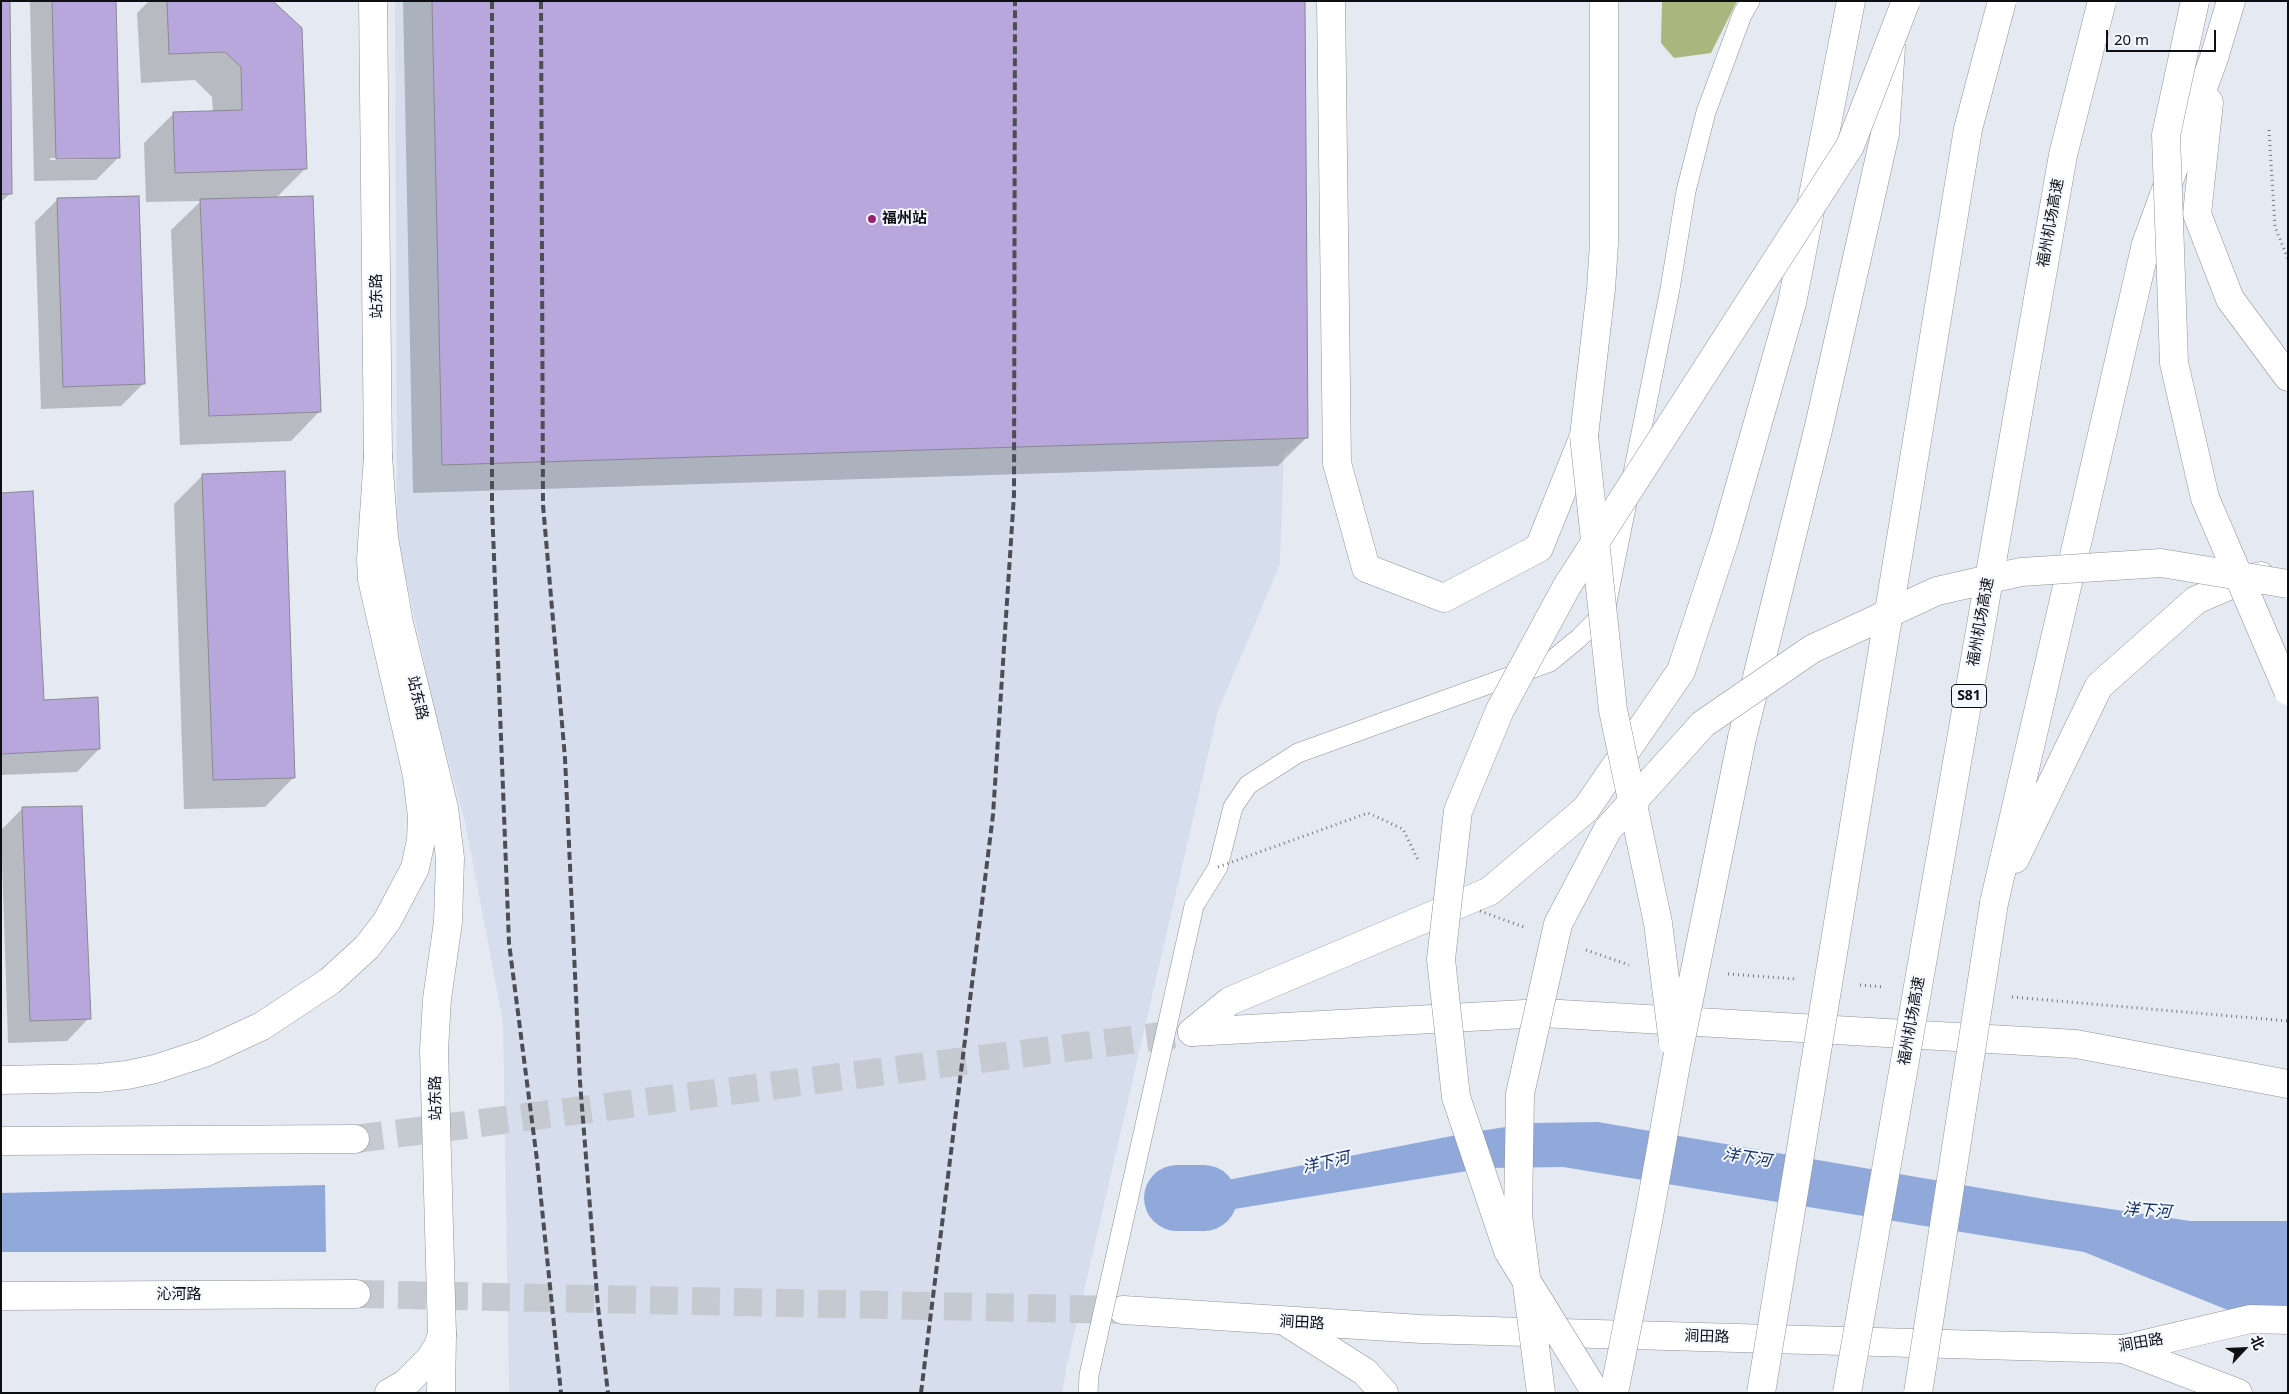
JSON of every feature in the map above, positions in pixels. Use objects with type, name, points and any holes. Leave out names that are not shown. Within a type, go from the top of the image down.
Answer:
[{"type":"main road","name":"站东路","points":[[373,1],[378,456],[384,538],[409,666],[444,808],[450,858],[448,922],[437,999],[434,1050],[442,1334],[441,1393]]},
{"type":"main road","points":[[1331,1],[1337,463],[1366,568],[1444,598],[1539,548],[1584,436]]},
{"type":"main road","points":[[1604,1],[1604,243],[1601,289],[1584,436],[1614,710],[1658,923],[1676,1064]]},
{"type":"main road","points":[[1851,1],[1792,303],[1725,538],[1681,671],[1586,809],[1490,891],[1230,1001],[1192,1032],[1542,1013],[2076,1044],[2280,1078]]},
{"type":"main road","points":[[1614,1393],[1649,1216],[1676,1064],[1742,738],[1819,426],[1885,134],[1895,1]]},
{"type":"main road","points":[[1596,1393],[1508,1251],[1456,1097],[1441,959],[1458,811],[1500,710],[1567,586],[1850,146],[1906,1]]},
{"type":"main road","points":[[1761,1393],[1968,129],[2002,1]]},
{"type":"main road","name":"福州机场高速","points":[[1847,1393],[2063,155],[2102,1]]},
{"type":"main road","points":[[2195,1],[2166,134],[2174,362],[2205,498],[2288,691]]},
{"type":"main road","points":[[1918,1393],[1994,903],[2146,244],[2214,58],[2231,1]]},
{"type":"main road","points":[[2214,58],[2197,214],[2230,300],[2288,377]]},
{"type":"main road","points":[[1,1080],[99,1078],[127,1075],[155,1069],[204,1053],[262,1026],[330,981],[360,953],[387,921],[415,868],[421,840],[422,817],[415,768],[372,579],[371,560],[378,456]]},
{"type":"main road","points":[[1541,1393],[1518,1215],[1520,1094],[1558,924],[1608,829],[1703,724],[1812,649],[1937,591],[2021,572],[2161,563],[2288,584]]},
{"type":"main road","points":[[1994,903],[2099,686],[2196,600],[2238,582],[2288,570]]},
{"type":"main road","points":[[1,1141],[355,1138]]},
{"type":"main road","name":"沁河路","points":[[1,1296],[356,1294]]},
{"type":"main road","name":"涧田路","points":[[1123,1310],[1286,1322],[1421,1329],[2123,1349],[2250,1319],[2288,1320]]},
{"type":"main road","points":[[1286,1322],[1365,1372],[1384,1393]]},
{"type":"main road","points":[[389,1393],[405,1384],[430,1359],[438,1346],[442,1334]]},
{"type":"main road","points":[[2123,1349],[2238,1393]]},
{"type":"lane","points":[[1088,1393],[1090,1375],[1194,906],[1218,867],[1233,807],[1248,784],[1298,753],[1550,662],[1579,638],[1605,612],[1670,288],[1686,192],[1706,112],[1742,15],[1750,1]]},
{"type":"path","points":[[2269,130],[2275,228],[2288,259]]},
{"type":"shaded area","name":"福州站","points":[[395,1],[1305,1],[1308,438],[1284,454],[1280,564],[1218,711],[1062,1393],[509,1393],[503,1022],[465,822],[433,703],[397,536]]},
{"type":"green space","points":[[1662,1],[1737,1],[1711,53],[1674,58],[1661,43]]},
{"type":"water","name":"洋下河","points":[[1598,1122],[2044,1199],[2190,1221],[2288,1221],[2288,1314],[2250,1319],[2084,1252],[1563,1167],[1486,1168],[1216,1212],[1210,1208],[1204,1198],[1207,1188],[1212,1183],[1467,1133],[1531,1123]]},
{"type":"water","points":[[325,1185],[326,1252],[1,1252],[1,1193]]},
{"type":"building","points":[[1,1],[10,1],[12,194],[1,194]]},
{"type":"building","points":[[52,1],[116,1],[120,158],[56,159]]},
{"type":"building","points":[[167,1],[273,1],[302,28],[307,169],[175,173],[173,112],[242,110],[241,67],[225,52],[169,54]]},
{"type":"building","name":"福州站","points":[[432,1],[1305,1],[1308,438],[442,465]]},
{"type":"building","points":[[139,196],[145,384],[63,387],[57,198]]},
{"type":"building","points":[[313,196],[321,412],[209,416],[200,199]]},
{"type":"building","points":[[285,471],[295,778],[213,780],[202,474]]},
{"type":"building","points":[[33,491],[44,700],[98,697],[100,749],[1,754],[1,493]]},
{"type":"building","points":[[82,806],[91,1019],[30,1021],[22,807]]},
{"type":"waterway","points":[[1177,1198],[1204,1198]]},
{"type":"tunnel","points":[[355,1139],[1192,1032]]},
{"type":"tunnel","points":[[356,1294],[1123,1310]]},
{"type":"railway","points":[[492,1],[492,506],[509,943],[537,1160],[561,1393]]},
{"type":"railway","points":[[541,1],[543,505],[565,758],[580,1082],[598,1307],[608,1393]]},
{"type":"railway","points":[[921,1393],[993,815],[1014,495],[1015,1]]},
{"type":"place","name":"福州站","points":[[872,219]]}]
